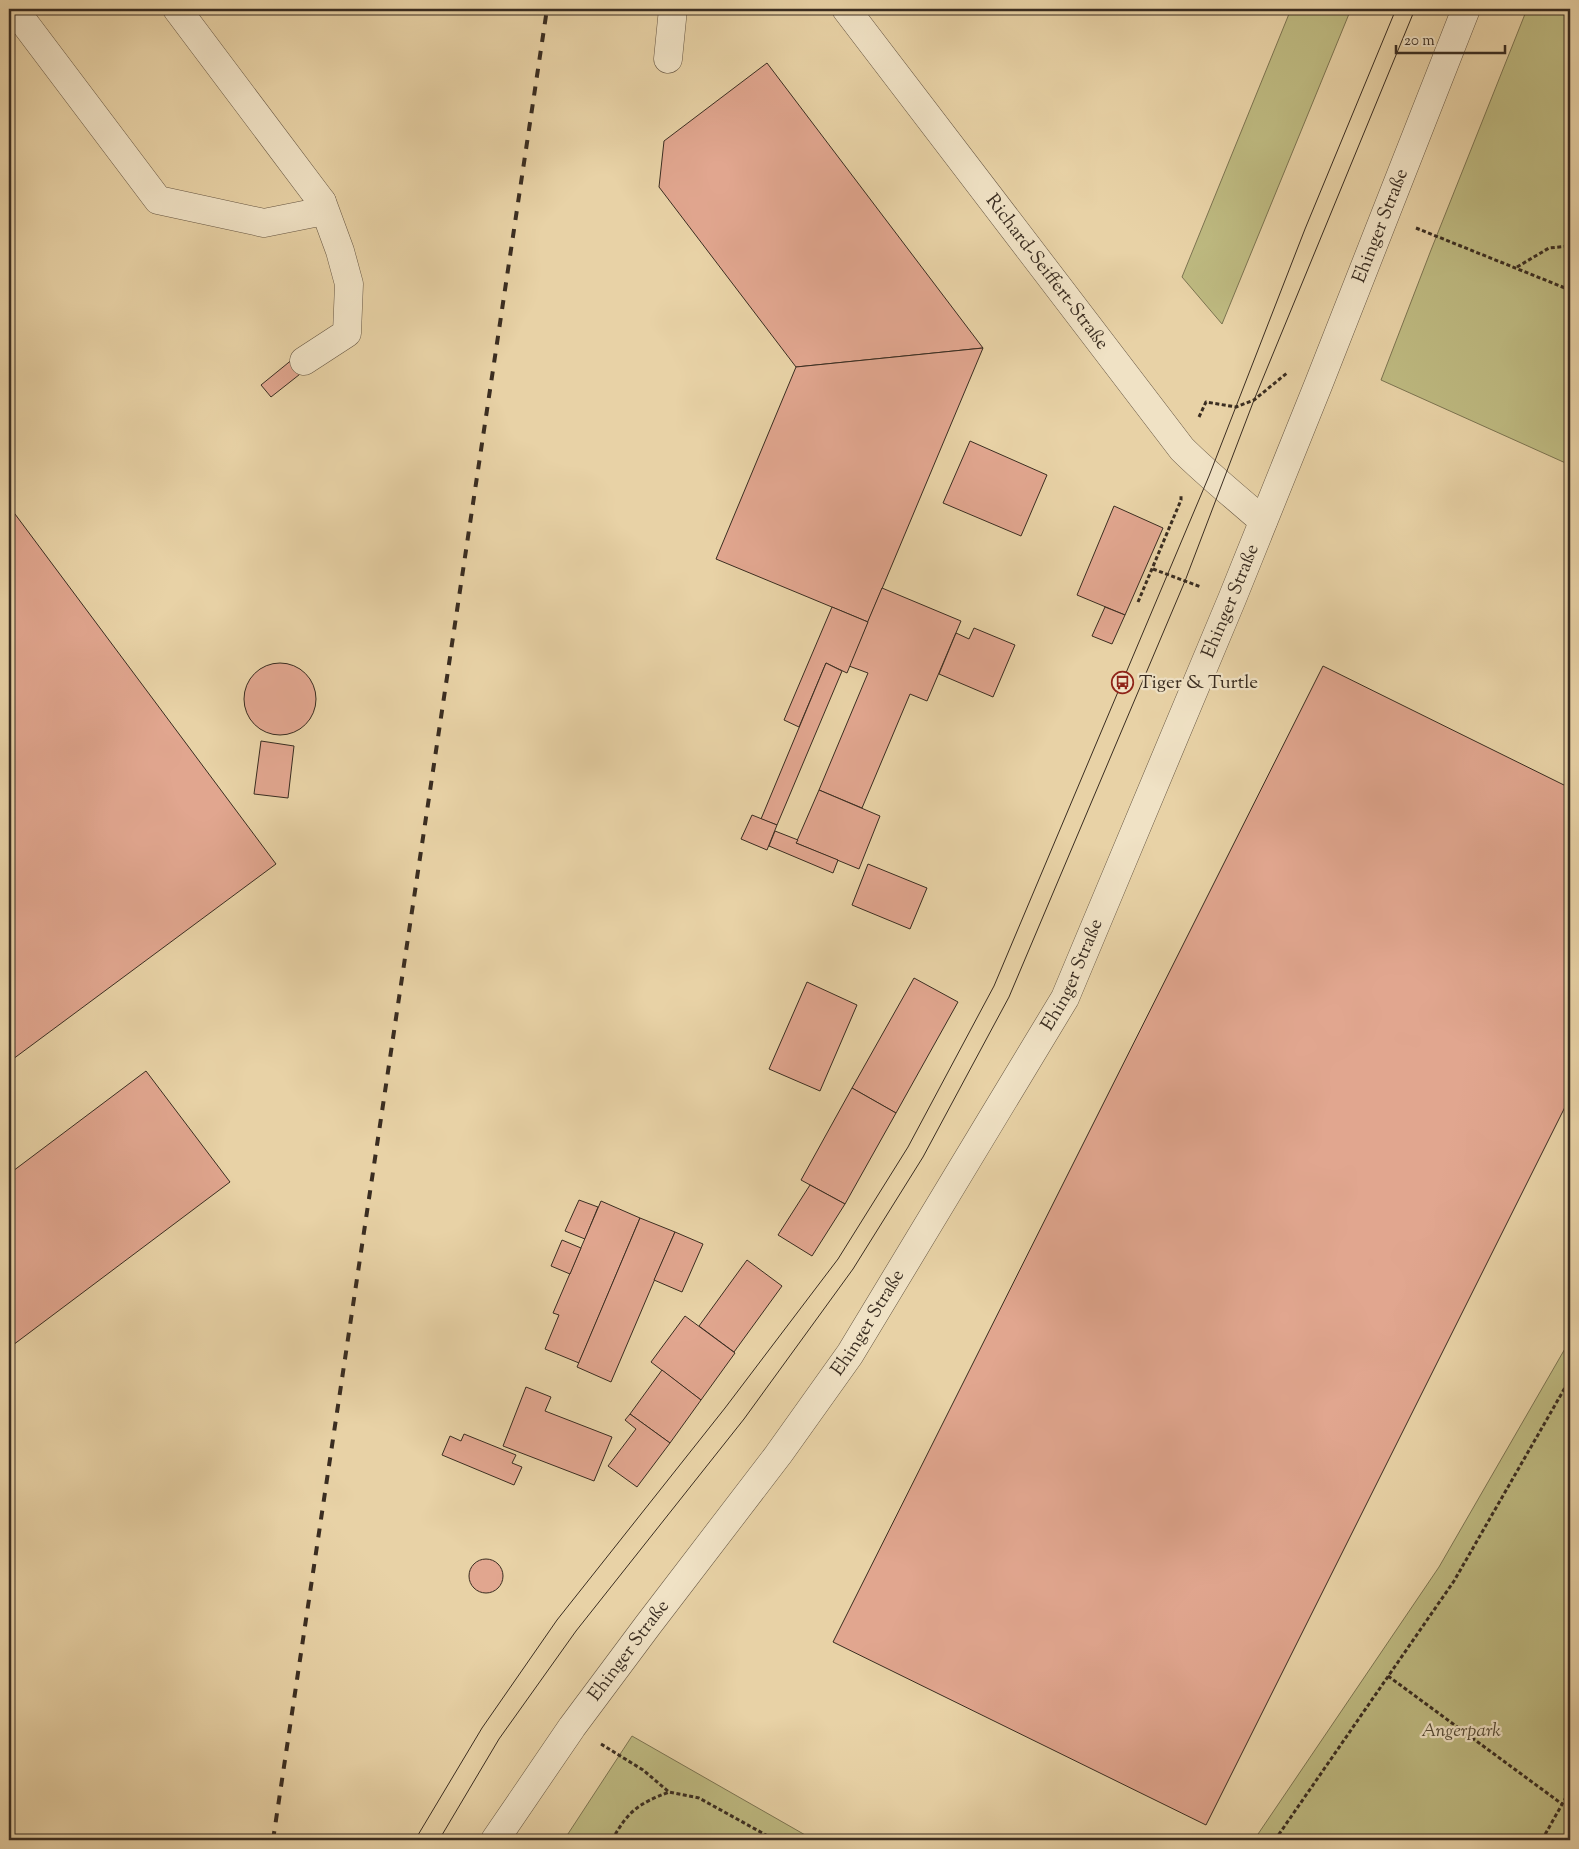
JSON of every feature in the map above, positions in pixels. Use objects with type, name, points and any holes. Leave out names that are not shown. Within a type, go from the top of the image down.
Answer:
[{"type":"street","points":[[14,9],[158,200],[264,223],[314,213],[322,202]]},
{"type":"street","points":[[177,9],[322,202],[340,251],[349,284],[347,333],[304,361]]},
{"type":"street","points":[[668,59],[673,9]]},
{"type":"street","name":"Richard-Seiffert-Straße","points":[[846,9],[1182,449],[1209,476],[1223,485],[1263,521]]},
{"type":"street","name":"Ehinger Straße","points":[[495,1840],[572,1727],[778,1455],[850,1354],[1064,998],[1232,599],[1466,9]]},
{"type":"path","points":[[1385,216],[1570,290]]},
{"type":"path","points":[[1516,268],[1549,248],[1570,246]]},
{"type":"path","points":[[1138,602],[1181,500],[1182,449],[1206,402],[1236,407],[1254,400],[1287,373]]},
{"type":"path","points":[[1152,569],[1232,599]]},
{"type":"path","points":[[1275,1840],[1454,1581],[1570,1379]]},
{"type":"path","points":[[1388,1676],[1562,1804]]},
{"type":"path","points":[[572,1727],[643,1770],[669,1792],[700,1798],[775,1840]]},
{"type":"path","points":[[1542,1840],[1570,1790]]},
{"type":"path","points":[[612,1840],[623,1820],[643,1802],[669,1792]]},
{"type":"green space","points":[[1291,9],[1351,9],[1222,324],[1182,277]]},
{"type":"green space","points":[[1527,9],[1570,9],[1570,465],[1381,380]]},
{"type":"green space","name":"Angerpark","points":[[1570,1340],[1570,1840],[1254,1840],[1439,1567]]},
{"type":"green space","points":[[632,1736],[814,1840],[564,1840]]},
{"type":"building","points":[[767,63],[983,348],[796,367],[659,187],[664,141]]},
{"type":"building","points":[[983,348],[868,622],[716,559],[796,367]]},
{"type":"building","points":[[299,354],[309,367],[271,397],[261,385]]},
{"type":"building","points":[[970,441],[1047,475],[1021,536],[943,503]]},
{"type":"building","points":[[9,506],[276,864],[9,1062]]},
{"type":"building","points":[[1114,506],[1163,528],[1125,615],[1077,595]]},
{"type":"building","points":[[882,588],[961,621],[927,701],[910,694],[862,808],[819,790],[868,673],[849,666]]},
{"type":"building","points":[[832,607],[868,622],[847,673],[826,663],[799,727],[784,720]]},
{"type":"building","points":[[1105,607],[1125,615],[1112,644],[1092,636]]},
{"type":"building","points":[[974,628],[1015,645],[993,697],[939,674],[956,633],[969,639]]},
{"type":"building","points":[[280,663],[294,666],[306,673],[313,685],[316,699],[313,713],[306,725],[294,732],[280,735],[266,732],[254,725],[247,713],[244,699],[247,685],[254,673],[266,666]]},
{"type":"building","points":[[826,663],[842,671],[777,825],[761,819]]},
{"type":"building","points":[[1323,666],[1570,788],[1570,1097],[1206,1825],[833,1642]]},
{"type":"building","points":[[261,741],[294,746],[288,798],[254,794]]},
{"type":"building","points":[[819,790],[880,816],[859,869],[796,843]]},
{"type":"building","points":[[752,815],[777,825],[767,850],[741,839]]},
{"type":"building","points":[[775,831],[798,840],[796,843],[838,860],[833,873],[769,846]]},
{"type":"building","points":[[868,864],[927,888],[910,929],[852,905]]},
{"type":"building","points":[[914,978],[958,1002],[896,1113],[852,1088]]},
{"type":"building","points":[[807,982],[857,1005],[820,1091],[769,1069]]},
{"type":"building","points":[[146,1071],[230,1182],[9,1348],[9,1174]]},
{"type":"building","points":[[852,1088],[896,1113],[845,1204],[801,1180]]},
{"type":"building","points":[[810,1185],[845,1204],[812,1256],[778,1235]]},
{"type":"building","points":[[579,1200],[598,1207],[585,1239],[565,1231]]},
{"type":"building","points":[[601,1201],[640,1218],[579,1363],[545,1349],[559,1315],[553,1313]]},
{"type":"building","points":[[640,1218],[675,1232],[611,1382],[577,1367]]},
{"type":"building","points":[[675,1232],[703,1244],[682,1292],[654,1280]]},
{"type":"building","points":[[562,1240],[581,1248],[570,1274],[551,1266]]},
{"type":"building","points":[[747,1260],[782,1286],[734,1352],[699,1326]]},
{"type":"building","points":[[685,1316],[735,1353],[701,1400],[651,1362]]},
{"type":"building","points":[[662,1370],[701,1400],[670,1443],[630,1414]]},
{"type":"building","points":[[526,1387],[551,1397],[545,1411],[612,1437],[594,1481],[503,1446]]},
{"type":"building","points":[[630,1414],[670,1443],[637,1487],[608,1466],[636,1429],[625,1420]]},
{"type":"building","points":[[464,1434],[516,1455],[512,1463],[522,1467],[514,1485],[442,1455],[450,1436],[461,1441]]},
{"type":"building","points":[[486,1559],[498,1564],[503,1576],[498,1588],[486,1593],[474,1588],[469,1576],[474,1564]]},
{"type":"tram line","points":[[415,1840],[482,1728],[557,1620],[725,1408],[838,1259],[908,1147],[994,986],[1209,476],[1305,229],[1396,9]]},
{"type":"tram line","points":[[439,1840],[499,1739],[576,1631],[744,1419],[853,1269],[923,1157],[1009,997],[1185,581],[1254,400],[1415,9]]},
{"type":"railway","points":[[273,1840],[547,9]]},
{"type":"place","name":"Tiger & Turtle","points":[[1123,683]]}]
